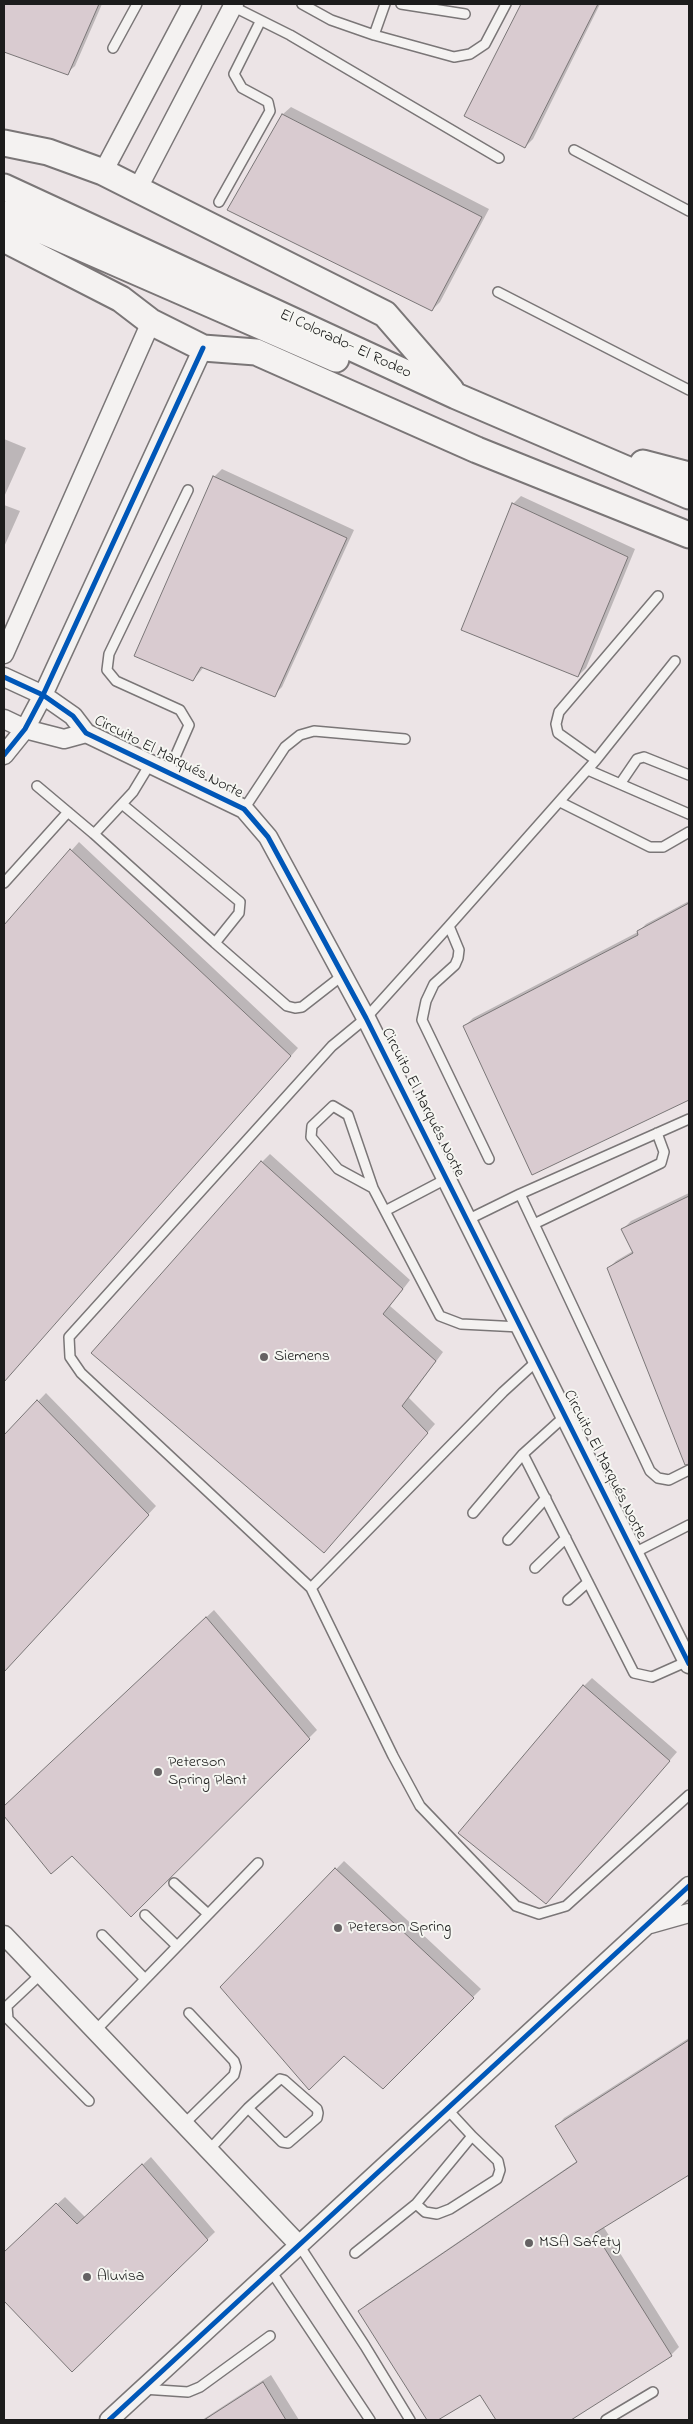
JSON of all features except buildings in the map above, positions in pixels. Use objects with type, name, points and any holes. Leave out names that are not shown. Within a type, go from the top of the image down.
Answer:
[{"type":"main road","points":[[4,143],[48,152],[103,172],[385,314],[456,396]]},
{"type":"main road","name":"El Colorado- El Rodeo","points":[[4,188],[456,396],[689,496]]},
{"type":"main road","name":"El Colorado- El Rodeo","points":[[4,214],[71,245],[689,512]]},
{"type":"main road","points":[[4,239],[121,298],[151,322],[203,348],[256,352],[478,450],[689,535]]},
{"type":"main road","points":[[563,442],[689,475]]},
{"type":"street","points":[[103,172],[192,4]]},
{"type":"street","points":[[137,190],[231,5]]},
{"type":"street","points":[[4,654],[151,322]]},
{"type":"street","points":[[4,756],[26,729],[43,695],[203,348]]},
{"type":"street","name":"Circuito El Marqués Norte","points":[[4,677],[43,695],[72,716],[86,733],[244,809],[268,837],[366,1018],[689,1662]]},
{"type":"street","name":"Circuito El Marqués Norte","points":[[4,719],[26,729],[64,738],[86,733]]},
{"type":"street","points":[[109,2420],[689,1886]]},
{"type":"street","points":[[647,1925],[689,1913]]},
{"type":"street","points":[[4,1935],[300,2245]]},
{"type":"lane","points":[[113,48],[137,4]]},
{"type":"lane","points":[[302,4],[330,20],[374,35],[454,57],[470,54],[485,44],[506,4]]},
{"type":"lane","points":[[374,35],[385,4]]},
{"type":"lane","points":[[401,4],[465,14]]},
{"type":"lane","points":[[231,5],[260,22],[290,35],[499,158]]},
{"type":"lane","points":[[219,202],[270,111],[268,102],[242,88],[234,74],[260,22]]},
{"type":"lane","points":[[574,150],[689,211]]},
{"type":"lane","points":[[498,292],[689,390]]},
{"type":"lane","points":[[168,773],[189,725],[180,710],[116,681],[107,670],[109,654],[188,490]]},
{"type":"lane","points":[[596,760],[558,733],[556,724],[559,712],[658,596]]},
{"type":"lane","points":[[675,661],[560,802],[366,1018],[332,1046],[70,1337],[70,1356],[81,1373],[312,1588],[393,1756],[420,1806],[516,1906],[539,1914],[566,1906],[689,1795]]},
{"type":"lane","points":[[244,809],[285,747],[300,735],[314,731],[405,739]]},
{"type":"lane","points":[[620,784],[637,759],[644,757],[689,775]]},
{"type":"lane","points":[[94,834],[133,792],[150,764]]},
{"type":"lane","points":[[588,770],[689,814]]},
{"type":"lane","points":[[36,786],[94,834],[287,1006],[302,1007],[342,975]]},
{"type":"lane","points":[[560,802],[650,847],[663,847],[689,832]]},
{"type":"lane","points":[[122,804],[240,902],[239,913],[215,943]]},
{"type":"lane","points":[[4,883],[68,812]]},
{"type":"lane","points":[[449,926],[459,950],[458,958],[455,965],[434,984],[426,1000],[422,1020],[489,1159]]},
{"type":"lane","points":[[373,1188],[338,1169],[311,1136],[312,1126],[334,1106],[348,1115],[373,1188],[440,1316],[461,1324],[520,1327]]},
{"type":"lane","points":[[467,1220],[520,1194],[689,1119]]},
{"type":"lane","points":[[534,1224],[661,1163],[664,1152],[657,1133]]},
{"type":"lane","points":[[385,1211],[446,1179]]},
{"type":"lane","points":[[520,1194],[650,1471],[658,1478],[669,1480],[689,1470]]},
{"type":"lane","points":[[312,1588],[503,1392],[537,1361]]},
{"type":"lane","points":[[474,1513],[523,1454],[565,1416]]},
{"type":"lane","points":[[523,1454],[634,1673],[652,1677],[689,1662]]},
{"type":"lane","points":[[508,1540],[546,1498]]},
{"type":"lane","points":[[634,1553],[689,1525]]},
{"type":"lane","points":[[534,1568],[566,1538]]},
{"type":"lane","points":[[568,1600],[588,1582]]},
{"type":"lane","points":[[95,2031],[258,1863]]},
{"type":"lane","points":[[174,1883],[208,1914]]},
{"type":"lane","points":[[145,1915],[177,1946]]},
{"type":"lane","points":[[102,1935],[145,1980]]},
{"type":"lane","points":[[41,1974],[7,2006],[8,2019],[90,2101]]},
{"type":"lane","points":[[184,2124],[234,2075],[236,2067],[234,2061],[189,2012]]},
{"type":"lane","points":[[209,2150],[248,2108],[280,2079],[317,2109],[318,2113],[317,2118],[288,2143],[282,2142],[248,2108]]},
{"type":"lane","points":[[416,2204],[425,2212],[437,2214],[450,2209],[497,2179],[500,2170],[498,2161],[447,2109]]},
{"type":"lane","points":[[355,2253],[416,2204],[472,2136]]},
{"type":"lane","points":[[300,2245],[410,2420]]},
{"type":"lane","points":[[271,2271],[370,2420]]},
{"type":"lane","points":[[143,2389],[188,2392],[200,2387],[270,2336]]},
{"type":"lane","points":[[606,2420],[653,2392]]},
{"type":"cycle path","points":[[4,755],[25,729],[43,695],[203,348]]},
{"type":"cycle path","points":[[4,677],[43,695],[73,716],[86,733],[244,809],[268,837],[366,1018],[689,1664]]},
{"type":"cycle path","points":[[109,2420],[689,1886]]},
{"type":"place","name":"Siemens","points":[[264,1357]]},
{"type":"place","name":"Peterson Spring Plant","points":[[158,1772]]},
{"type":"place","name":"Peterson Spring","points":[[338,1928]]},
{"type":"place","name":"MSA Safety","points":[[529,2243]]},
{"type":"place","name":"Aluvisa","points":[[87,2277]]}]
